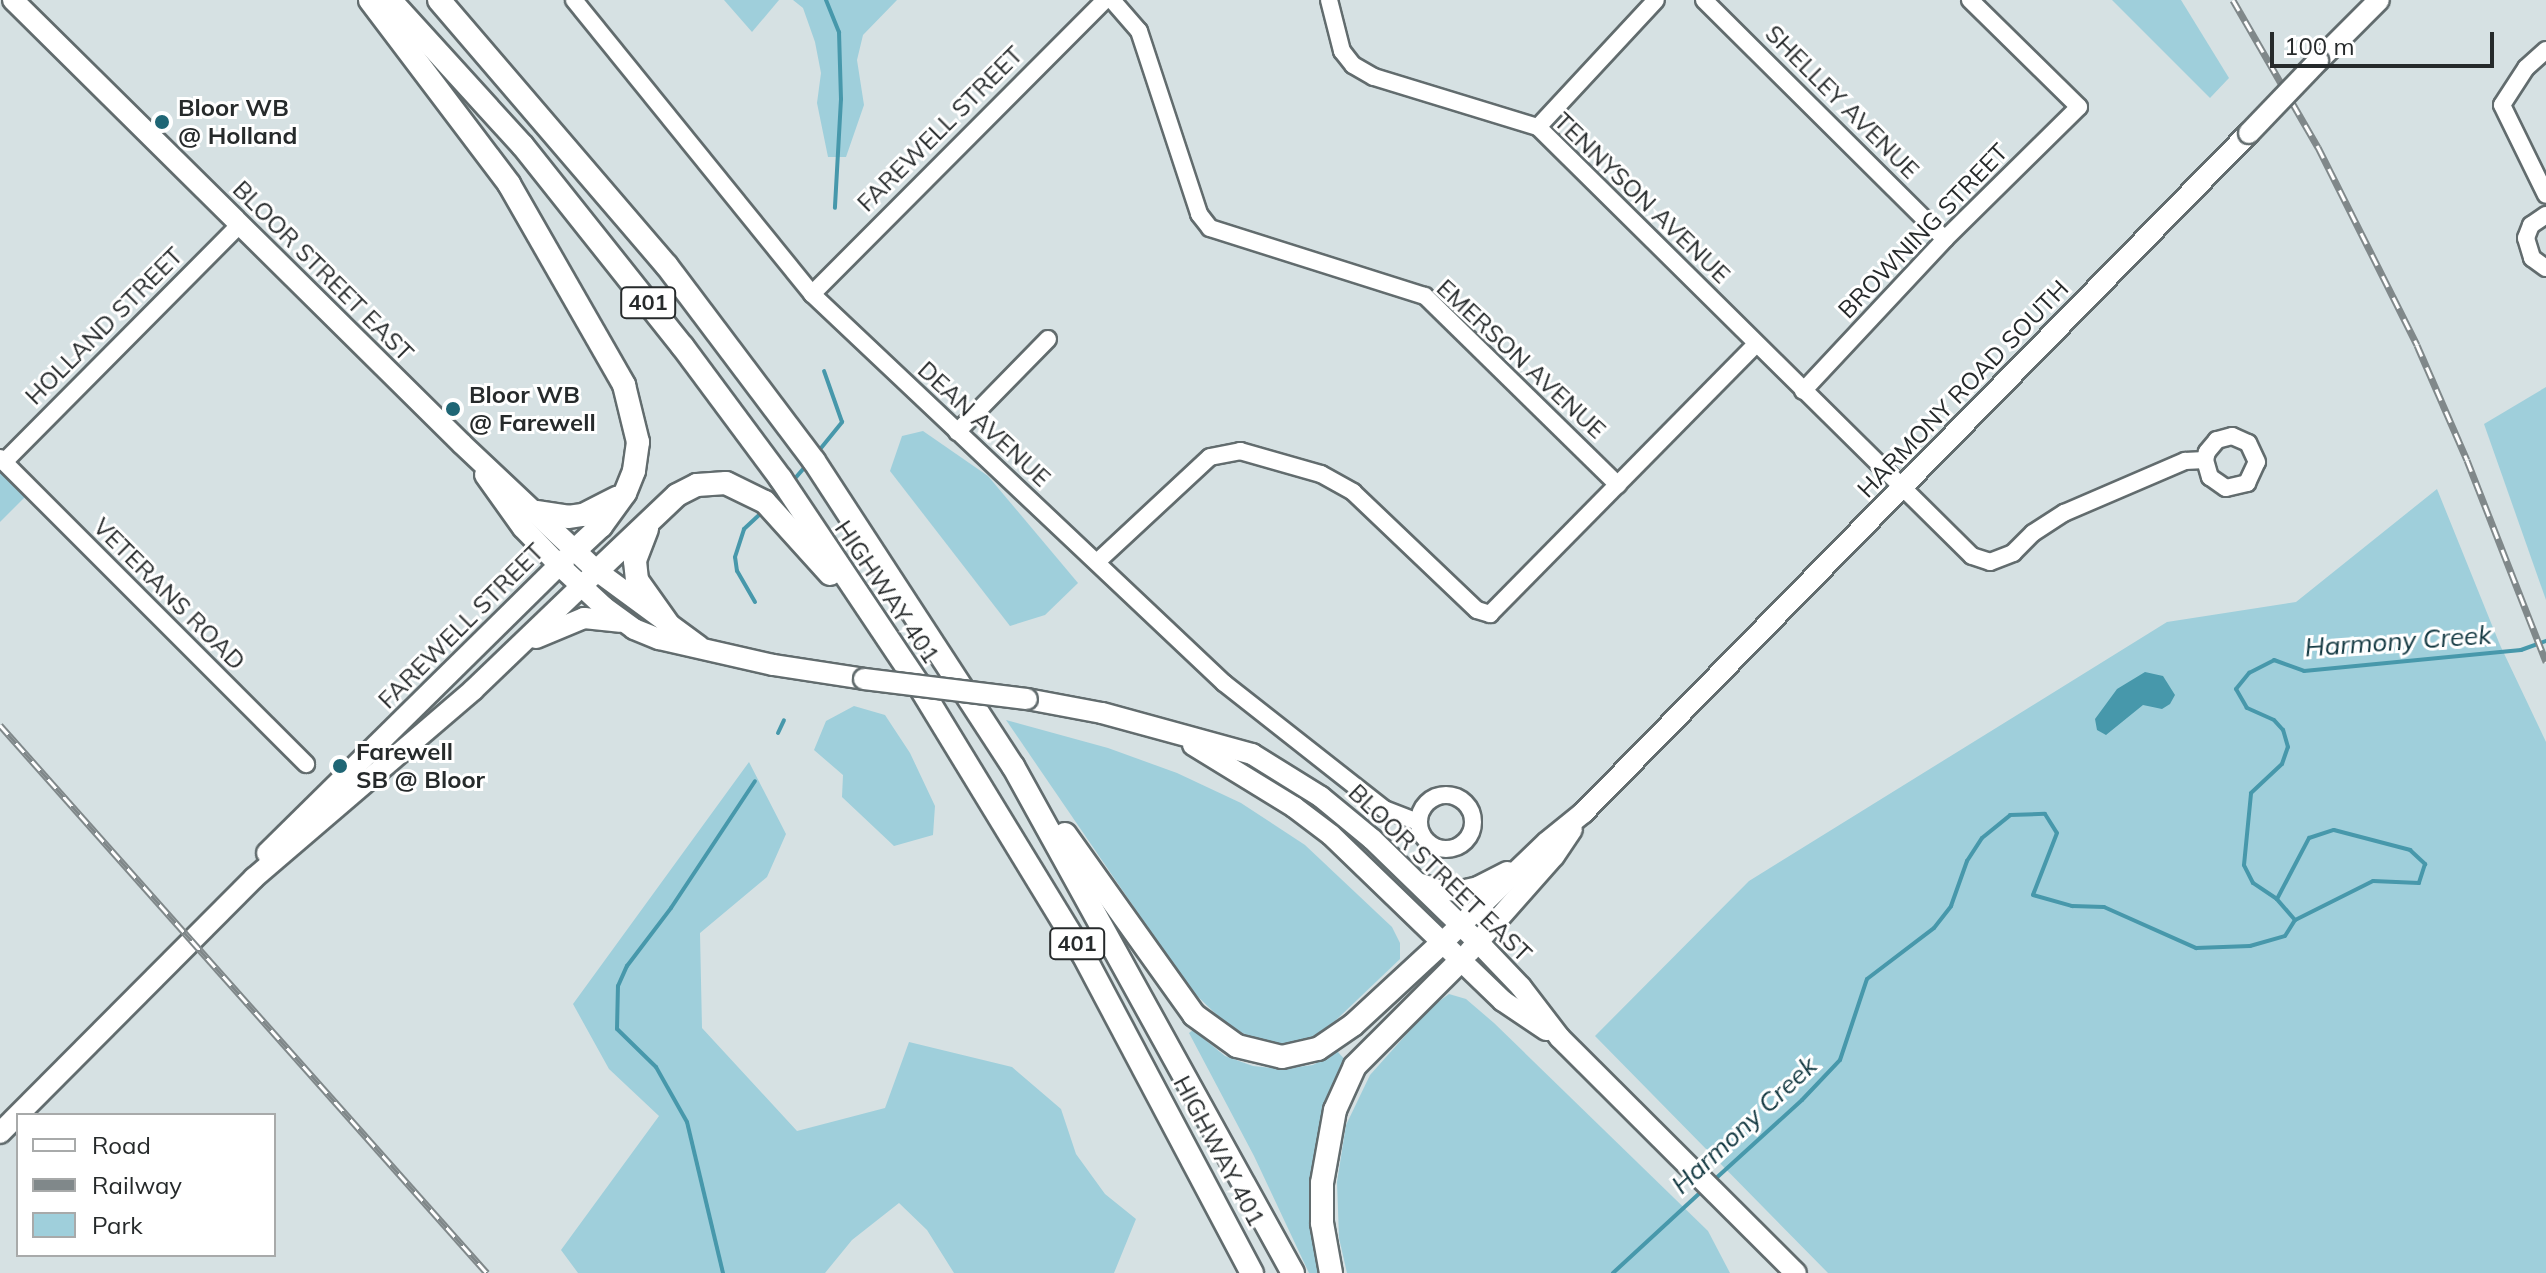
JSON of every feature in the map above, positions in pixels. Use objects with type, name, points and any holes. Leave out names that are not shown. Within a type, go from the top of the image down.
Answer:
[{"type":"highway","points":[[370,0],[509,184],[624,385],[638,442],[634,471],[625,493],[601,526],[567,558]]},
{"type":"highway","name":"HIGHWAY 401","points":[[390,0],[523,146],[683,347],[781,479],[880,628],[1083,954],[1252,1273]]},
{"type":"highway","name":"HIGHWAY 401","points":[[439,0],[667,266],[814,461],[1013,766],[1279,1241],[1293,1273]]},
{"type":"highway","points":[[588,578],[677,495],[697,485],[726,483],[765,502],[880,628]]},
{"type":"highway","points":[[538,512],[568,517],[583,515],[625,493]]},
{"type":"highway","points":[[656,514],[639,543],[635,565],[645,595],[671,628]]},
{"type":"highway","points":[[1013,766],[1194,1015],[1237,1046],[1282,1057],[1318,1049],[1353,1025],[1443,942]]},
{"type":"highway","points":[[1331,1273],[1322,1223],[1322,1183],[1335,1110],[1355,1066],[1461,960]]},
{"type":"main road","name":"BLOOR STREET EAST","points":[[13,0],[462,444],[538,512],[567,558]]},
{"type":"main road","name":"HARMONY ROAD SOUTH","points":[[1443,942],[1525,862],[1583,813],[2379,0]]},
{"type":"main road","name":"BLOOR STREET EAST","points":[[462,444],[523,528],[567,558],[588,578],[623,622],[659,639],[773,665],[1027,699],[1102,713],[1177,736],[1252,754],[1288,774],[1372,839],[1462,925],[1521,987],[1560,1038],[1796,1273]]},
{"type":"main road","name":"FAREWELL STREET","points":[[254,878],[257,864],[567,558]]},
{"type":"main road","name":"BLOOR STREET EAST","points":[[588,578],[699,646]]},
{"type":"main road","name":"FAREWELL STREET","points":[[20,1113],[254,878],[512,652],[588,578]]},
{"type":"main road","points":[[512,652],[567,622],[584,618],[623,622]]},
{"type":"main road","name":"BLOOR STREET EAST","points":[[1177,736],[1294,807],[1331,835],[1503,1001],[1560,1038]]},
{"type":"main road","name":"HARMONY ROAD SOUTH","points":[[1461,960],[1554,856],[1583,813]]},
{"type":"main road","points":[[1417,883],[1449,892],[1465,890],[1478,887],[1525,862]]},
{"type":"main road","name":"FAREWELL STREET","points":[[0,1133],[16,1117]]},
{"type":"street","name":"DEAN AVENUE","points":[[574,0],[812,294],[1224,683],[1384,809],[1418,822]]},
{"type":"street","name":"FAREWELL STREET","points":[[812,294],[1105,0]]},
{"type":"street","name":"EMERSON AVENUE","points":[[1112,0],[1139,31],[1199,214],[1210,228],[1425,296],[1618,485]]},
{"type":"street","name":"TENNYSON AVENUE","points":[[1329,0],[1342,51],[1353,65],[1374,77],[1538,127],[1972,556],[1990,562],[2013,553],[2033,533],[2064,513],[2185,461],[2205,460]]},
{"type":"street","points":[[1538,127],[1656,0]]},
{"type":"street","name":"SHELLEY AVENUE","points":[[1704,0],[1945,239]]},
{"type":"street","name":"BROWNING STREET","points":[[1803,391],[1945,239],[2079,107],[1970,0]]},
{"type":"street","points":[[2546,50],[2526,68],[2502,105],[2546,195]]},
{"type":"street","points":[[2546,215],[2531,225],[2526,238],[2532,258],[2546,268]]},
{"type":"street","name":"HOLLAND STREET","points":[[2,460],[239,225]]},
{"type":"street","points":[[957,432],[1048,339]]},
{"type":"street","points":[[1097,562],[1210,457],[1240,451],[1321,474],[1353,492],[1477,610],[1490,614],[1756,344]]},
{"type":"street","name":"VETERANS ROAD","points":[[2,460],[306,764]]},
{"type":"green space","points":[[724,0],[779,0],[752,32]]},
{"type":"green space","points":[[793,0],[897,0],[863,35],[857,60],[864,105],[846,157],[828,157],[817,103],[821,73],[815,42],[803,8]]},
{"type":"green space","points":[[2112,0],[2181,0],[2229,78],[2210,98]]},
{"type":"green space","points":[[2546,387],[2546,600],[2484,424]]},
{"type":"green space","points":[[923,431],[988,476],[1078,583],[1045,615],[1010,626],[890,471],[902,436]]},
{"type":"green space","points":[[0,470],[26,496],[0,522]]},
{"type":"green space","points":[[2437,489],[2500,645],[2546,742],[2546,1273],[1828,1273],[1595,1036],[1749,881],[2167,622],[2296,602]]},
{"type":"green space","points":[[854,706],[885,715],[910,753],[935,806],[933,835],[894,846],[842,797],[843,775],[814,750],[826,721]]},
{"type":"green space","points":[[1006,720],[1108,748],[1177,773],[1241,803],[1305,845],[1392,927],[1400,943],[1400,959],[1335,1021],[1308,1040],[1278,1044],[1249,1037],[1222,1020],[1190,989]]},
{"type":"green space","points":[[749,762],[786,834],[767,877],[700,933],[702,1028],[797,1131],[885,1108],[909,1042],[1012,1067],[1061,1109],[1076,1154],[1105,1194],[1136,1219],[1114,1273],[954,1273],[927,1230],[899,1203],[852,1240],[825,1273],[578,1273],[561,1250],[659,1116],[609,1069],[573,1004]]},
{"type":"green space","points":[[1449,994],[1466,999],[1494,1023],[1708,1231],[1730,1273],[1347,1273],[1339,1238],[1337,1182],[1346,1125],[1370,1075],[1430,1008]]},
{"type":"green space","points":[[1193,1030],[1225,1056],[1253,1066],[1283,1069],[1313,1065],[1337,1051],[1347,1062],[1319,1133],[1309,1190],[1314,1243],[1322,1273],[1309,1273],[1254,1156],[1189,1033]]},
{"type":"shaded area","points":[[2145,672],[2163,676],[2175,695],[2170,704],[2162,709],[2143,705],[2106,735],[2097,730],[2095,719],[2117,689]]},
{"type":"waterway","points":[[826,0],[839,32],[841,99],[835,208]]},
{"type":"waterway","points":[[817,453],[842,422],[824,371]]},
{"type":"waterway","points":[[791,483],[806,466]]},
{"type":"waterway","points":[[755,602],[737,571],[735,557],[744,529],[762,512]]},
{"type":"waterway","name":"Harmony Creek","points":[[2295,920],[2277,899],[2253,883],[2244,865],[2251,793],[2282,764],[2288,747],[2283,730],[2274,720],[2247,708],[2236,689],[2249,673],[2274,660],[2304,671],[2521,650],[2546,641]]},
{"type":"waterway","points":[[778,733],[784,720]]},
{"type":"waterway","points":[[723,1273],[687,1122],[656,1067],[617,1029],[618,986],[627,966],[671,908],[755,781]]},
{"type":"waterway","name":"Harmony Creek","points":[[1713,1181],[1802,1100],[1840,1060],[1867,979],[1934,928],[1951,906],[1967,861],[1982,838],[2010,815],[2045,814],[2057,833],[2033,895],[2072,906],[2104,907],[2196,948],[2250,946],[2285,936],[2295,920]]},
{"type":"waterway","points":[[2277,899],[2309,838],[2334,830],[2410,850],[2425,864],[2419,883],[2373,881],[2295,920]]},
{"type":"waterway","name":"Harmony Creek","points":[[1613,1273],[1704,1189]]},
{"type":"railway","points":[[2233,0],[2318,147],[2417,345],[2467,460],[2546,662]]},
{"type":"railway","points":[[0,725],[487,1273]]},
{"type":"place","name":"Bloor WB @ Holland","points":[[162,122]]},
{"type":"place","name":"Bloor WB @ Farewell","points":[[453,409]]},
{"type":"place","name":"Farewell SB @ Bloor","points":[[340,766]]}]
